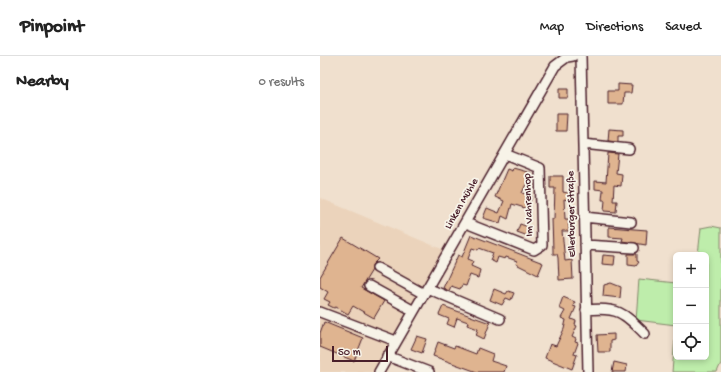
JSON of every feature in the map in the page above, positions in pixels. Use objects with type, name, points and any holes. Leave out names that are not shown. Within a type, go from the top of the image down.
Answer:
[{"type":"street","name":"Linken Mühle","points":[[379,372],[555,66],[567,57],[573,56]]},
{"type":"street","name":"Ellerburger Straße","points":[[581,56],[588,372]]},
{"type":"street","points":[[583,144],[629,149]]},
{"type":"street","name":"Im Vahrenhop","points":[[466,222],[534,250],[542,245],[540,168],[504,154]]},
{"type":"street","points":[[584,217],[631,222]]},
{"type":"street","points":[[585,245],[634,248]]},
{"type":"street","points":[[377,268],[425,291],[500,319]]},
{"type":"street","points":[[369,286],[414,311]]},
{"type":"street","points":[[586,310],[602,309],[622,312],[645,334]]},
{"type":"street","points":[[320,312],[396,341]]},
{"type":"street","points":[[387,356],[429,372]]},
{"type":"shaded area","points":[[320,198],[444,250],[375,372],[320,372]]},
{"type":"green space","points":[[711,226],[721,228],[721,363],[717,372],[672,372],[673,360],[709,360],[709,252],[698,252],[701,228]]},
{"type":"green space","points":[[639,279],[673,283],[673,325],[636,320]]},
{"type":"building","points":[[618,84],[632,85],[631,93],[624,93],[623,104],[608,104],[608,91],[618,91]]},
{"type":"building","points":[[559,89],[568,89],[568,98],[559,98]]},
{"type":"building","points":[[556,114],[567,114],[566,131],[556,131]]},
{"type":"building","points":[[609,129],[623,130],[623,136],[618,136],[618,142],[608,141]]},
{"type":"building","points":[[608,153],[618,154],[616,173],[622,174],[621,186],[614,185],[613,201],[617,201],[616,212],[604,211],[605,200],[602,200],[603,190],[595,189],[595,181],[606,182]]},
{"type":"building","points":[[513,168],[531,173],[522,193],[532,196],[528,209],[512,204],[508,219],[502,216],[500,223],[483,218],[487,208],[499,213],[504,201],[495,197],[507,169],[512,171]]},
{"type":"building","points":[[550,176],[563,176],[563,192],[572,194],[571,201],[564,199],[565,219],[568,219],[569,231],[562,231],[565,261],[572,260],[573,279],[559,280],[558,258],[557,254],[553,254],[552,219],[554,219],[555,188],[550,188]]},
{"type":"building","points":[[520,224],[531,228],[528,236],[517,232]]},
{"type":"building","points":[[609,227],[647,230],[646,245],[622,241],[623,238],[609,237]]},
{"type":"building","points":[[471,235],[543,263],[538,275],[516,264],[517,261],[506,257],[505,259],[498,257],[496,263],[490,260],[493,253],[479,248],[478,250],[472,248],[468,259],[473,261],[471,266],[480,270],[478,278],[470,275],[466,286],[462,285],[460,289],[451,286],[449,291],[443,288],[458,255],[462,257]]},
{"type":"building","points":[[343,238],[378,259],[372,265],[372,270],[361,288],[384,301],[374,318],[353,306],[348,314],[336,307],[334,308],[328,305],[330,302],[324,299],[328,292],[320,287],[320,277]]},
{"type":"building","points":[[628,254],[637,254],[637,261],[639,262],[636,266],[628,265]]},
{"type":"building","points":[[603,255],[615,256],[614,265],[602,264]]},
{"type":"building","points":[[611,283],[621,287],[620,298],[603,296],[604,285]]},
{"type":"building","points":[[494,289],[506,294],[508,291],[514,293],[511,300],[506,298],[502,305],[490,300]]},
{"type":"building","points":[[563,297],[575,302],[573,306],[576,307],[571,319],[576,321],[575,325],[577,326],[572,337],[576,339],[575,342],[578,343],[574,354],[577,355],[572,369],[545,358],[550,344],[556,346],[564,329],[566,320],[561,318],[565,311],[559,308]]},
{"type":"building","points":[[443,306],[490,323],[484,339],[476,335],[478,329],[467,325],[468,322],[457,318],[454,327],[447,324],[449,319],[439,315]]},
{"type":"building","points":[[324,322],[363,338],[354,361],[320,347],[320,333]]},
{"type":"building","points":[[614,334],[614,340],[610,341],[610,352],[598,352],[597,335]]},
{"type":"building","points":[[417,336],[427,339],[422,353],[411,349]]},
{"type":"building","points":[[438,342],[454,348],[455,346],[476,354],[478,348],[493,354],[491,361],[506,366],[504,372],[477,372],[433,356]]},
{"type":"building","points":[[614,362],[627,365],[626,372],[612,372]]}]
